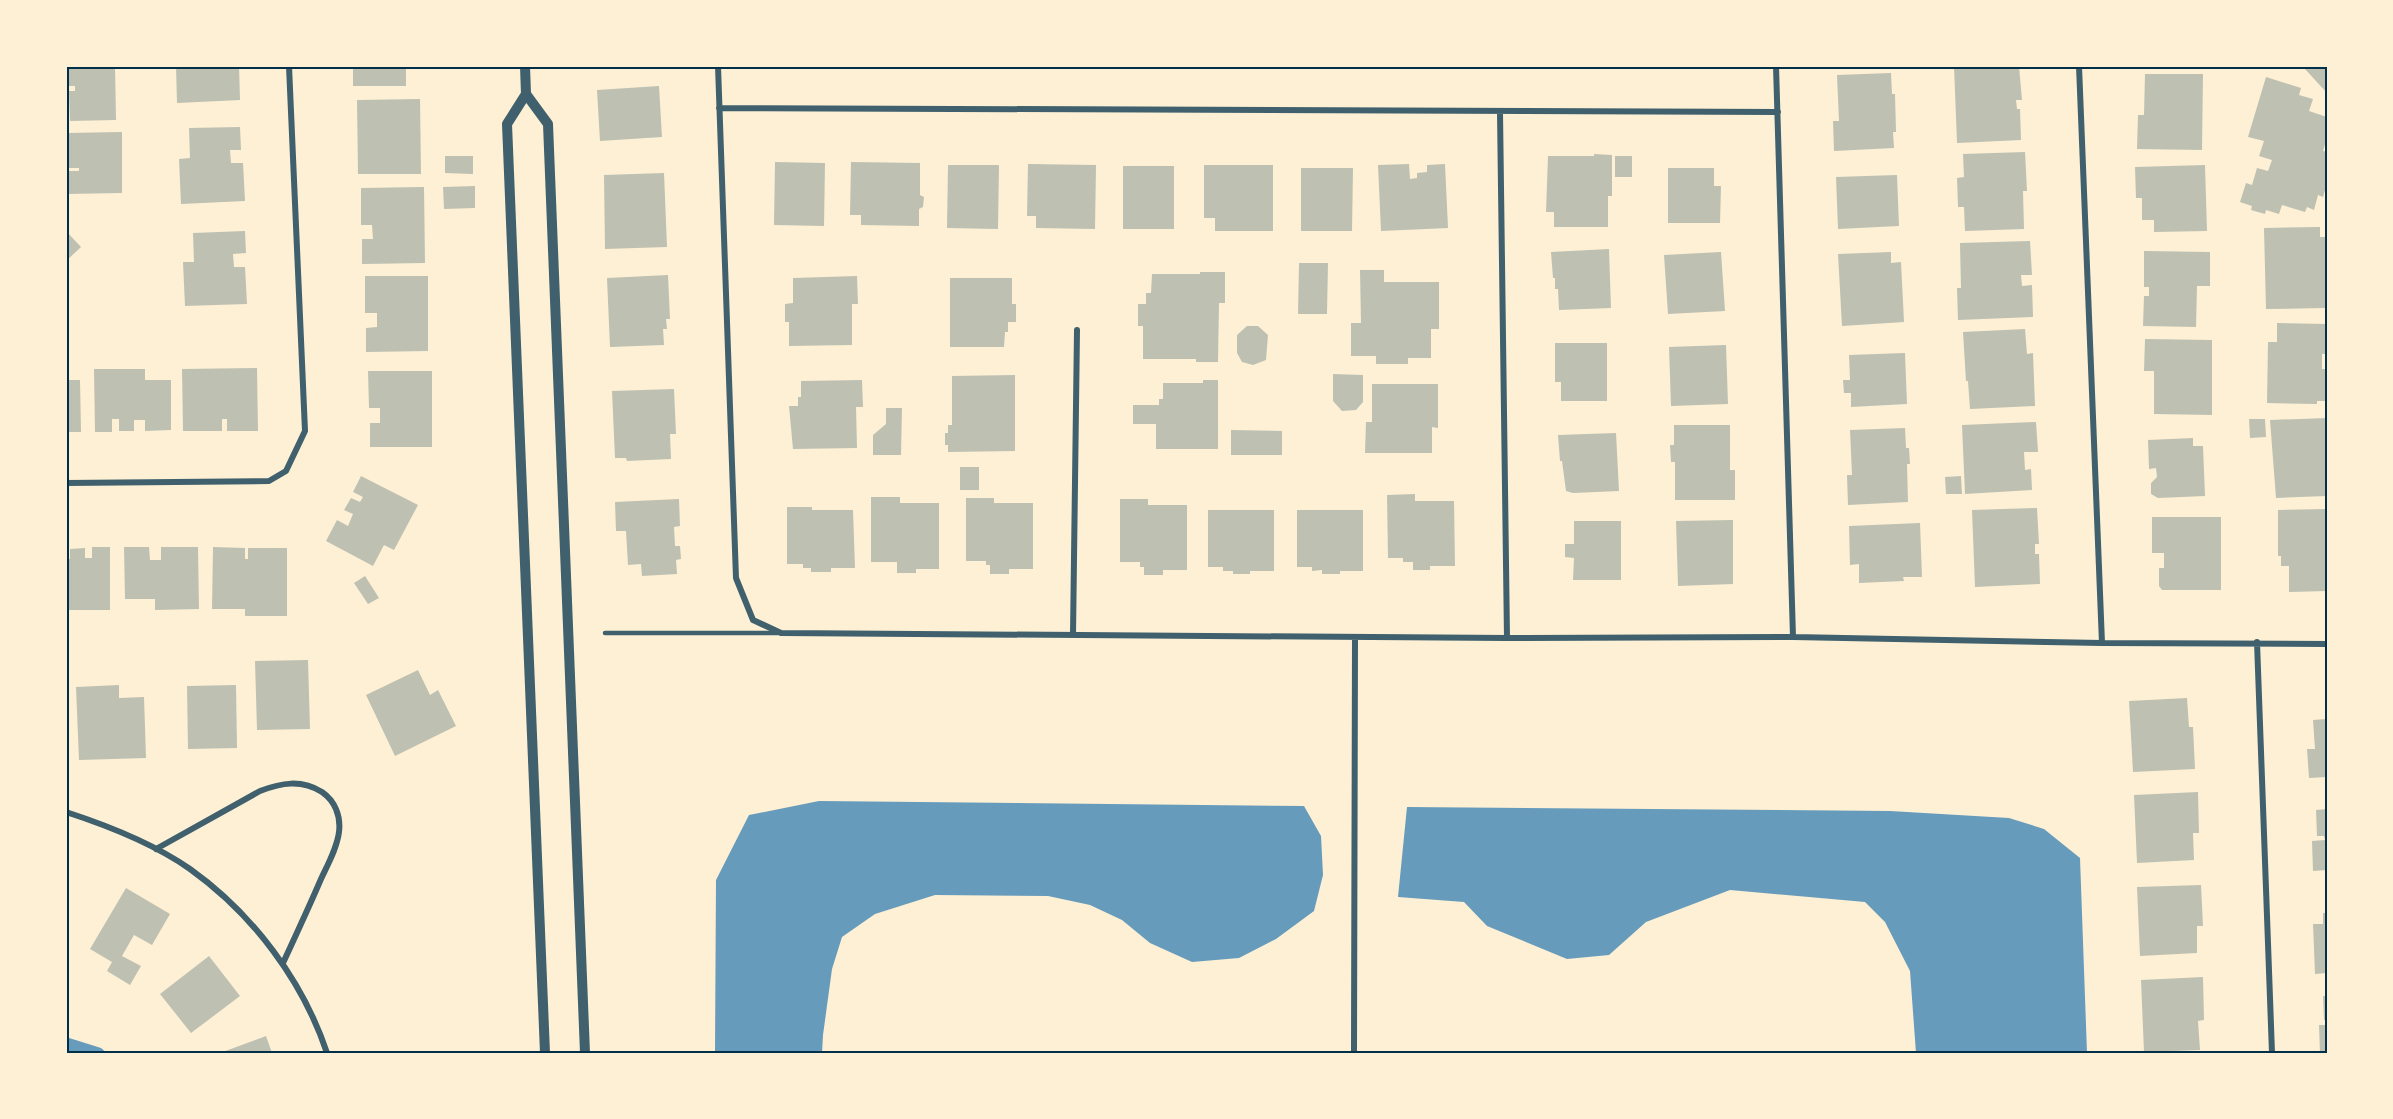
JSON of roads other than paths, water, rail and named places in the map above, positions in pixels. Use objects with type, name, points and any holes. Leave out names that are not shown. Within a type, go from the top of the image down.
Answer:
[{"type":"street","points":[[66,483],[269,481],[286,471],[304,431],[289,66]]},
{"type":"street","points":[[525,66],[526,94],[507,123],[545,1053]]},
{"type":"street","points":[[718,66],[736,578],[753,620],[781,633],[1507,638],[1793,637],[2102,643],[2327,644]]},
{"type":"street","points":[[1776,66],[1793,637]]},
{"type":"street","points":[[2079,66],[2102,643]]},
{"type":"street","points":[[526,94],[549,124],[585,1053]]},
{"type":"street","points":[[719,108],[1778,111]]},
{"type":"street","points":[[1500,112],[1507,638]]},
{"type":"street","points":[[1073,635],[1077,330]]},
{"type":"street","points":[[1354,1053],[1356,637]]},
{"type":"street","points":[[2257,642],[2272,1053]]},
{"type":"street","points":[[156,849],[260,791],[275,786],[301,783],[326,795],[336,807],[339,819],[337,844],[283,963]]},
{"type":"street","points":[[66,812],[123,833],[156,849],[189,869],[216,890],[283,963],[313,1013],[327,1053]]},
{"type":"lane","points":[[605,633],[781,633]]},
{"type":"water","points":[[819,801],[1304,806],[1321,836],[1323,875],[1314,911],[1276,939],[1239,958],[1192,962],[1150,943],[1122,920],[1090,905],[1048,896],[935,895],[875,914],[842,937],[832,969],[822,1053],[715,1053],[716,880],[749,815]]},
{"type":"water","points":[[1407,807],[1890,811],[2009,818],[2044,829],[2080,858],[2087,1053],[1916,1053],[1910,971],[1885,922],[1865,902],[1730,890],[1646,922],[1609,955],[1567,959],[1487,926],[1464,902],[1398,897]]},
{"type":"water","points":[[66,1037],[101,1048],[107,1053],[66,1053]]}]
